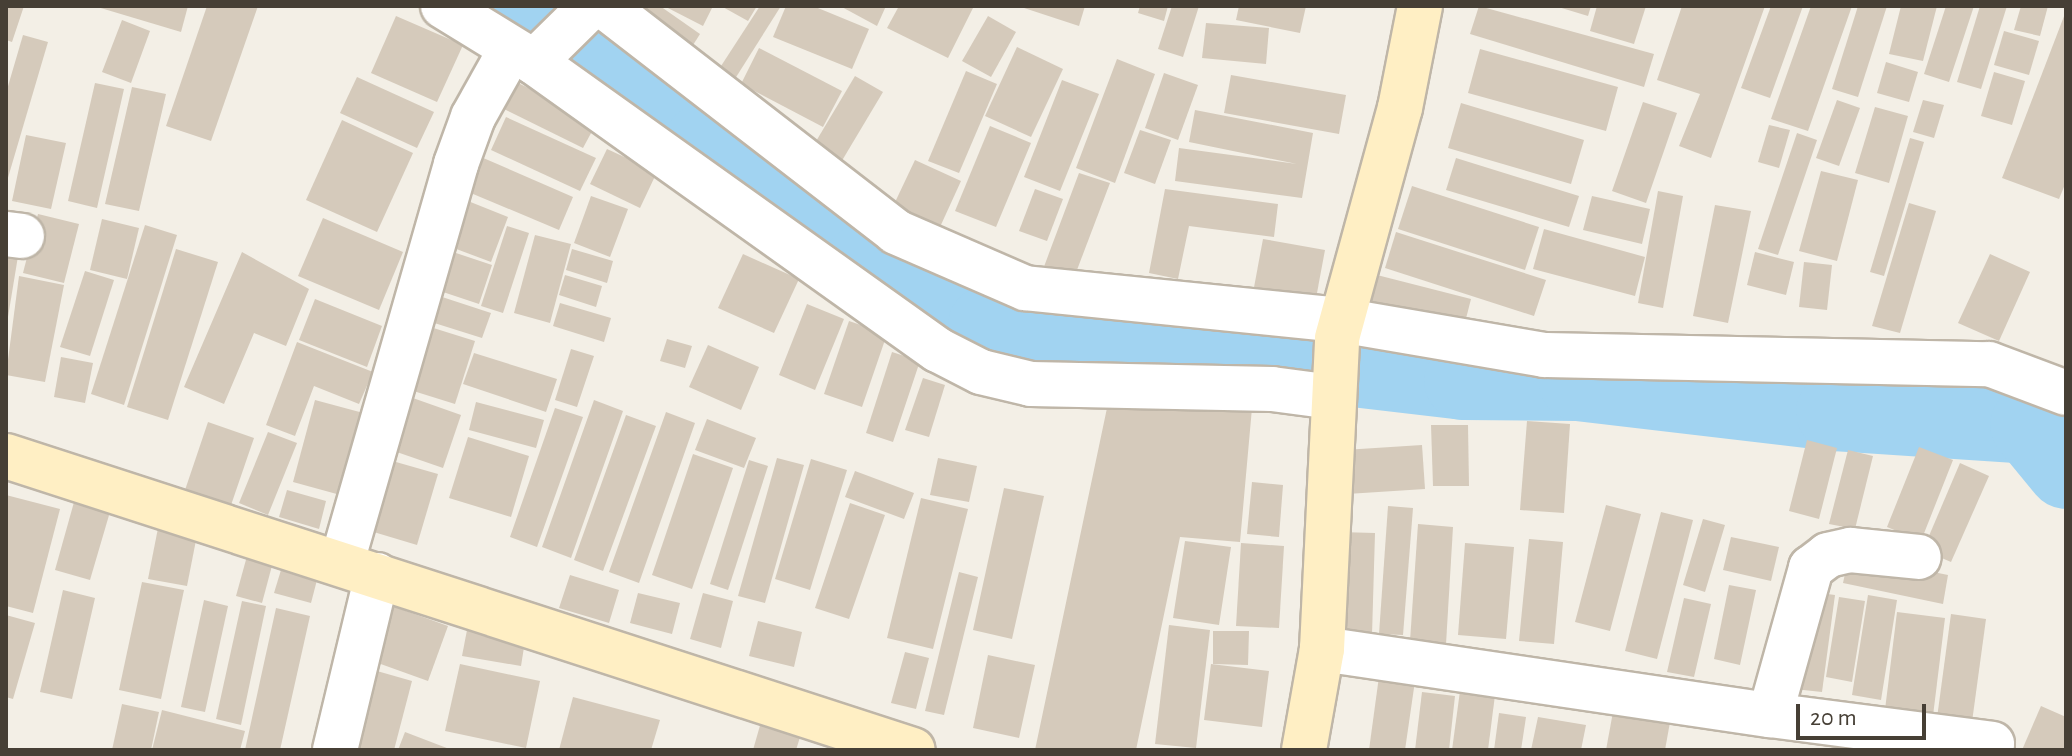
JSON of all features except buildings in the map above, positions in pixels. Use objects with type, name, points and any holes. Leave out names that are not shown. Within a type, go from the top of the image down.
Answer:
[{"type":"street","points":[[443,6],[531,54],[725,202],[938,350],[981,372],[1031,384],[1333,389]]},
{"type":"street","points":[[1304,750],[1322,649],[1338,329],[1400,108],[1420,6]]},
{"type":"street","points":[[335,750],[360,568],[452,178],[473,117],[531,54],[594,8],[896,232],[978,272],[1025,288],[1544,355],[1989,364],[2066,393]]},
{"type":"street","points":[[6,456],[360,568],[913,750]]},
{"type":"street","points":[[1770,715],[1799,594],[1811,568],[1828,555],[1850,550],[1919,557]]},
{"type":"street","points":[[1322,649],[1770,715],[1992,744]]},
{"type":"waterway","points":[[514,6],[574,58],[703,143],[862,264],[987,325],[1463,381],[1578,382],[1835,412],[2029,425],[2066,470]]}]
